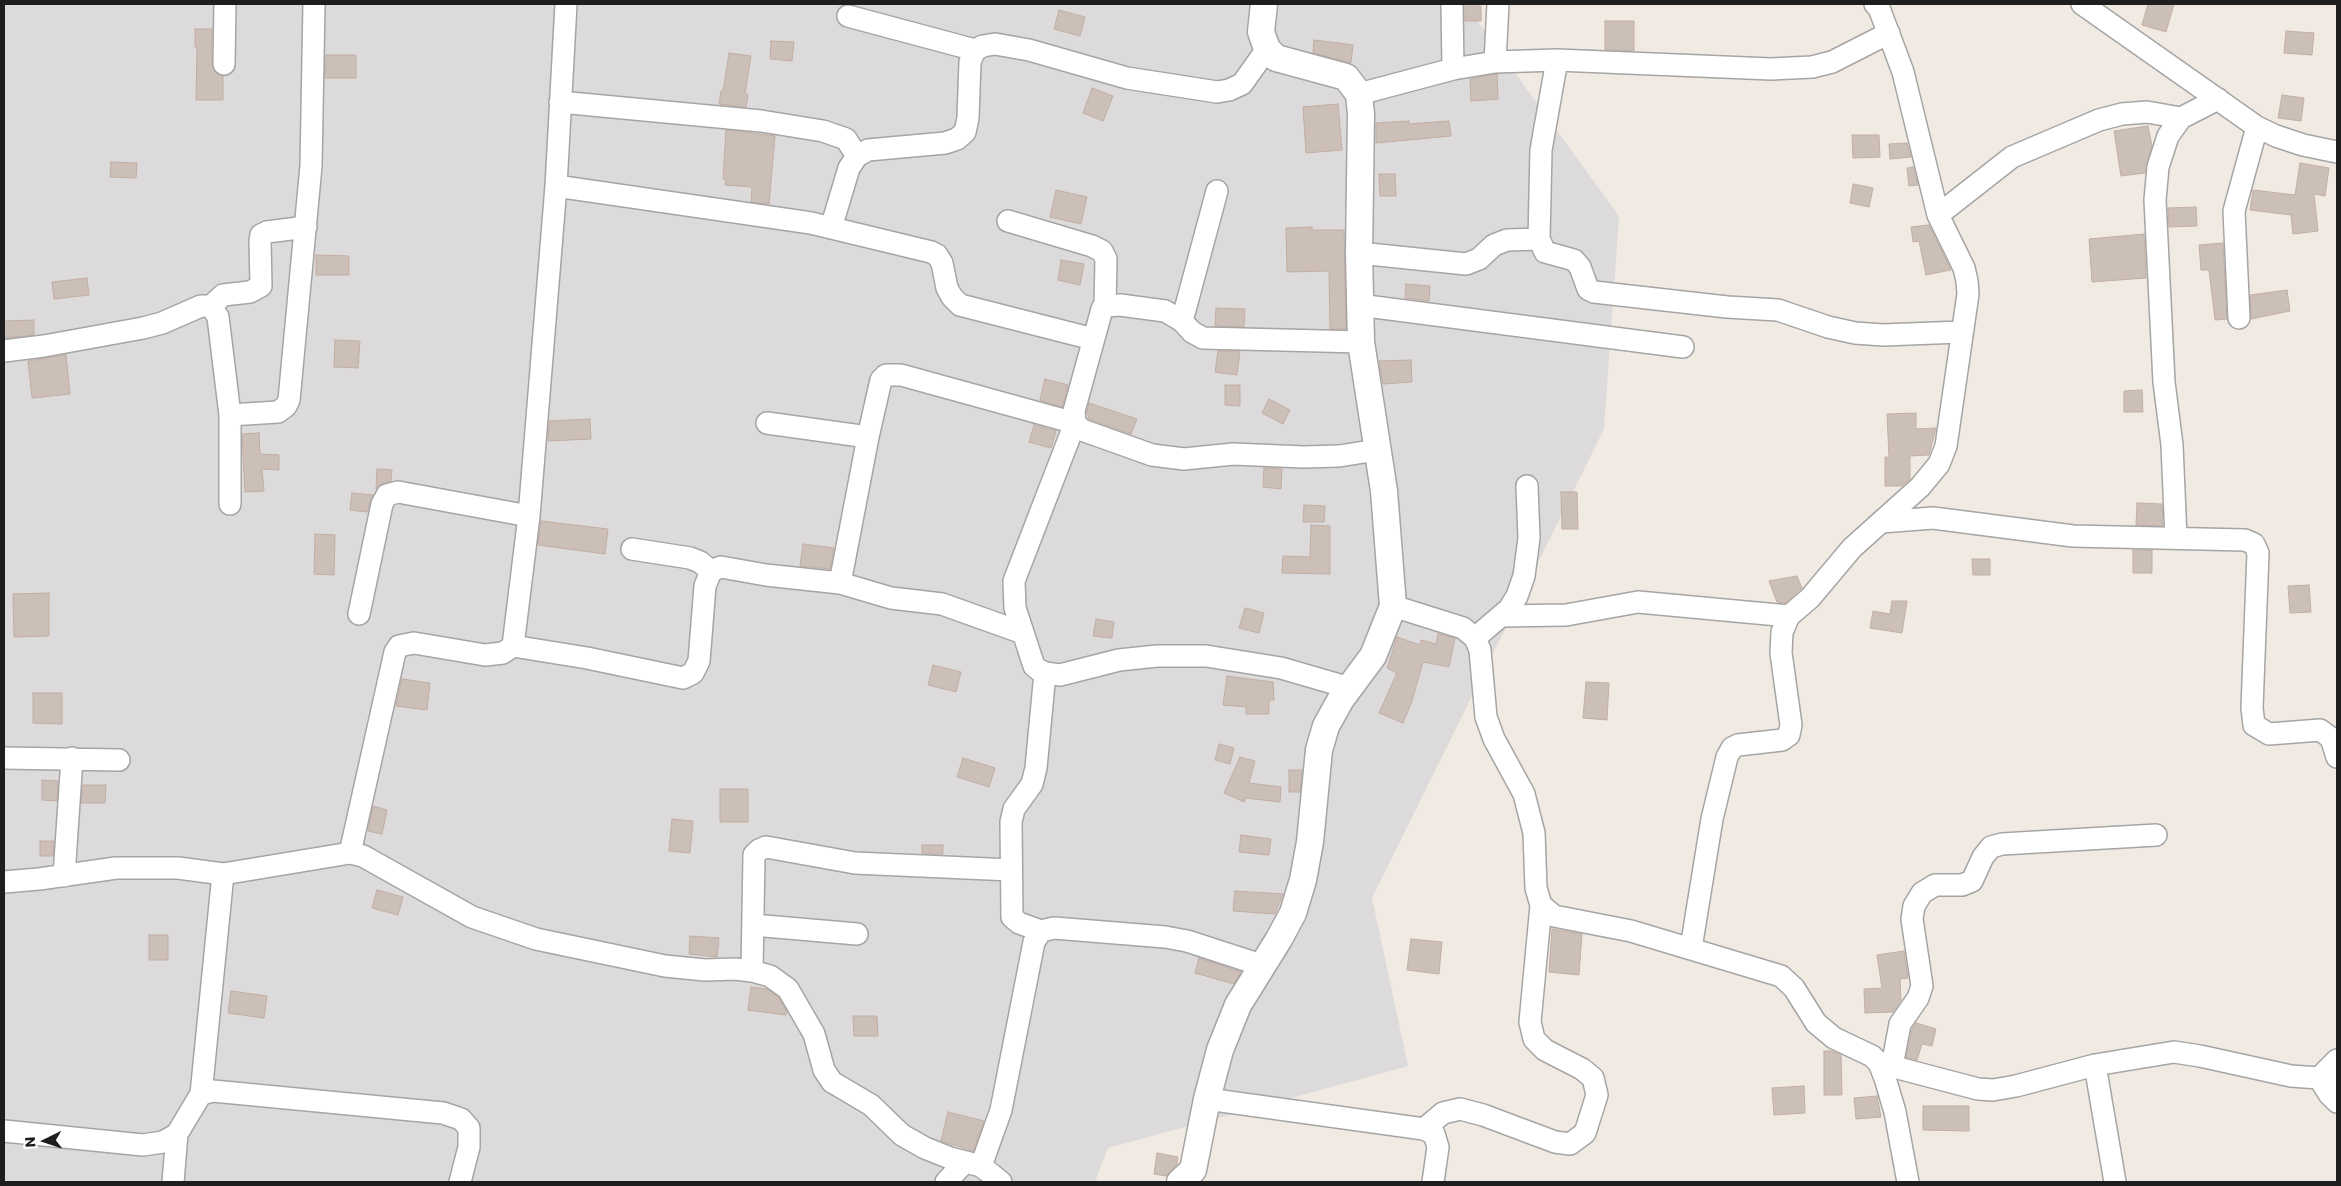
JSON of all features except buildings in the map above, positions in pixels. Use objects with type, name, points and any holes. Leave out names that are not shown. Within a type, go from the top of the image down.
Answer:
[{"type":"street","points":[[224,64],[225,4]]},
{"type":"street","points":[[230,415],[278,412],[286,406],[289,400],[311,166],[314,4]]},
{"type":"street","points":[[350,853],[394,652],[399,646],[414,643],[485,655],[503,654],[513,646],[528,516],[556,186],[566,4]]},
{"type":"street","points":[[1180,1182],[1193,1170],[1207,1099],[1220,1050],[1238,1005],[1261,966],[1280,939],[1293,913],[1301,888],[1310,842],[1319,750],[1326,726],[1373,656],[1393,606],[1384,490],[1361,342],[1359,253],[1361,114],[1359,94],[1346,76],[1276,58],[1267,49],[1261,32],[1264,4]]},
{"type":"street","points":[[1452,4],[1453,69]]},
{"type":"street","points":[[1495,62],[1498,4]]},
{"type":"street","points":[[1691,948],[1712,820],[1727,757],[1732,748],[1738,745],[1782,740],[1789,735],[1791,725],[1781,652],[1782,632],[1789,616],[1810,598],[1852,548],[1920,487],[1939,464],[1946,446],[1968,294],[1967,281],[1964,268],[1938,215],[1903,72],[1879,8],[1875,4]]},
{"type":"street","points":[[2082,4],[2257,127],[2303,145],[2337,152]]},
{"type":"street","points":[[848,16],[975,50]]},
{"type":"street","points":[[1359,94],[1453,69],[1495,62],[1557,60],[1770,69],[1812,67],[1832,62],[1889,33]]},
{"type":"street","points":[[831,228],[849,168],[857,156],[868,150],[945,143],[957,139],[965,132],[968,118],[970,62],[975,50],[983,46],[995,44],[1029,50],[1127,78],[1217,92],[1229,90],[1242,84],[1267,49]]},
{"type":"street","points":[[1557,60],[1541,150],[1538,239],[1545,252],[1574,260],[1580,267],[1588,289],[1594,292],[1727,307],[1778,310],[1855,333],[1883,335],[1961,332]]},
{"type":"street","points":[[2176,538],[2172,445],[2164,382],[2155,200],[2158,167],[2168,136],[2181,118],[2218,99]]},
{"type":"street","points":[[560,102],[761,121],[824,131],[846,139],[857,156]]},
{"type":"street","points":[[1938,215],[2012,157],[2099,120],[2122,114],[2148,112],[2181,118]]},
{"type":"street","points":[[2239,318],[2234,211],[2257,127]]},
{"type":"street","points":[[556,186],[801,222],[937,255],[942,263],[947,288],[960,305],[1093,339]]},
{"type":"street","points":[[1182,320],[1217,191]]},
{"type":"street","points":[[1008,221],[1092,246],[1102,251],[1106,259],[1105,306],[1102,309],[1093,339],[1074,411],[1075,423],[1016,571],[1013,591],[1015,608],[1034,666],[1045,673],[1060,675],[1119,660],[1156,656],[1206,656],[1281,668],[1350,688]]},
{"type":"street","points":[[4,351],[44,346],[143,328],[162,323],[201,306],[212,306],[223,295],[250,292],[260,286],[261,235],[267,232],[306,227]]},
{"type":"street","points":[[1359,253],[1466,264],[1479,258],[1494,245],[1507,240],[1538,239]]},
{"type":"street","points":[[1105,306],[1120,305],[1165,311],[1182,320],[1192,332],[1203,338],[1361,342]]},
{"type":"street","points":[[1359,305],[1682,347]]},
{"type":"street","points":[[212,306],[218,317],[230,415],[230,504]]},
{"type":"street","points":[[840,583],[868,437],[881,380],[886,375],[892,374],[1075,423],[1082,430],[1152,455],[1184,459],[1233,454],[1304,457],[1339,456],[1377,450]]},
{"type":"street","points":[[767,423],[868,437]]},
{"type":"street","points":[[1475,638],[1509,610],[1517,596],[1524,576],[1529,538],[1528,486]]},
{"type":"street","points":[[359,614],[382,504],[387,495],[398,492],[528,516]]},
{"type":"street","points":[[1881,522],[1932,518],[2073,536],[2245,540],[2254,544],[2258,553],[2252,708],[2254,725],[2268,734],[2320,730],[2331,738],[2337,757]]},
{"type":"street","points":[[632,549],[690,558],[700,562],[711,571]]},
{"type":"street","points":[[513,646],[587,658],[683,678],[693,673],[699,661],[705,586],[711,571],[721,567],[766,575],[840,583],[891,598],[956,608],[1023,632]]},
{"type":"street","points":[[1501,616],[1566,615],[1638,602],[1789,616]]},
{"type":"street","points":[[1393,606],[1464,628],[1475,638],[1480,650],[1486,717],[1494,739],[1524,794],[1534,833],[1536,888],[1541,905],[1530,1022],[1534,1039],[1545,1050],[1582,1069],[1593,1078],[1597,1095],[1585,1133],[1570,1144],[1555,1142],[1483,1115],[1460,1109],[1444,1113],[1424,1129]]},
{"type":"street","points":[[1045,673],[1036,768],[1032,784],[1014,809],[1011,822],[1012,917],[1019,923],[1040,931],[1054,928],[1165,937],[1187,941],[1261,966]]},
{"type":"street","points":[[4,758],[119,760]]},
{"type":"street","points":[[64,876],[72,758]]},
{"type":"street","points":[[1908,1182],[1895,1112],[1886,1078],[1885,1064],[1900,1024],[1918,998],[1922,986],[1912,919],[1914,906],[1922,893],[1936,885],[1962,885],[1972,880],[1983,856],[1991,847],[2002,844],[2156,835]]},
{"type":"street","points":[[752,971],[754,855],[759,850],[766,848],[855,863],[1011,870]]},
{"type":"street","points":[[4,882],[64,876],[96,870],[153,867],[223,874],[350,853],[363,856],[472,917],[536,939],[665,966],[705,970],[736,969],[770,976],[788,989],[814,1034],[824,1070],[832,1082],[871,1105],[902,1135],[925,1148],[973,1164],[1002,1182]]},
{"type":"street","points":[[173,1182],[177,1134],[201,1094],[223,874]]},
{"type":"street","points":[[1541,905],[1554,916],[1631,931],[1781,976],[1794,988],[1816,1023],[1834,1038],[1885,1064],[1978,1089],[1993,1090],[2016,1086],[2095,1066],[2174,1052],[2291,1076],[2328,1077]]},
{"type":"street","points":[[753,925],[857,934]]},
{"type":"street","points":[[946,1182],[973,1164],[1001,1110],[1034,942],[1040,931]]},
{"type":"street","points":[[2337,1060],[2328,1077],[2329,1094],[2337,1102]]},
{"type":"street","points":[[2095,1066],[2114,1182]]},
{"type":"street","points":[[201,1094],[213,1091],[443,1114],[461,1119],[469,1128],[469,1147],[460,1182]]},
{"type":"street","points":[[1207,1099],[1424,1129],[1434,1134],[1438,1147],[1433,1182]]},
{"type":"street","points":[[4,1131],[143,1145],[163,1142],[177,1134]]},
{"type":"shaded area","points":[[4,4],[1465,4],[1619,216],[1604,429],[1372,898],[1408,1066],[1108,1148],[1095,1182],[4,1182]]}]
